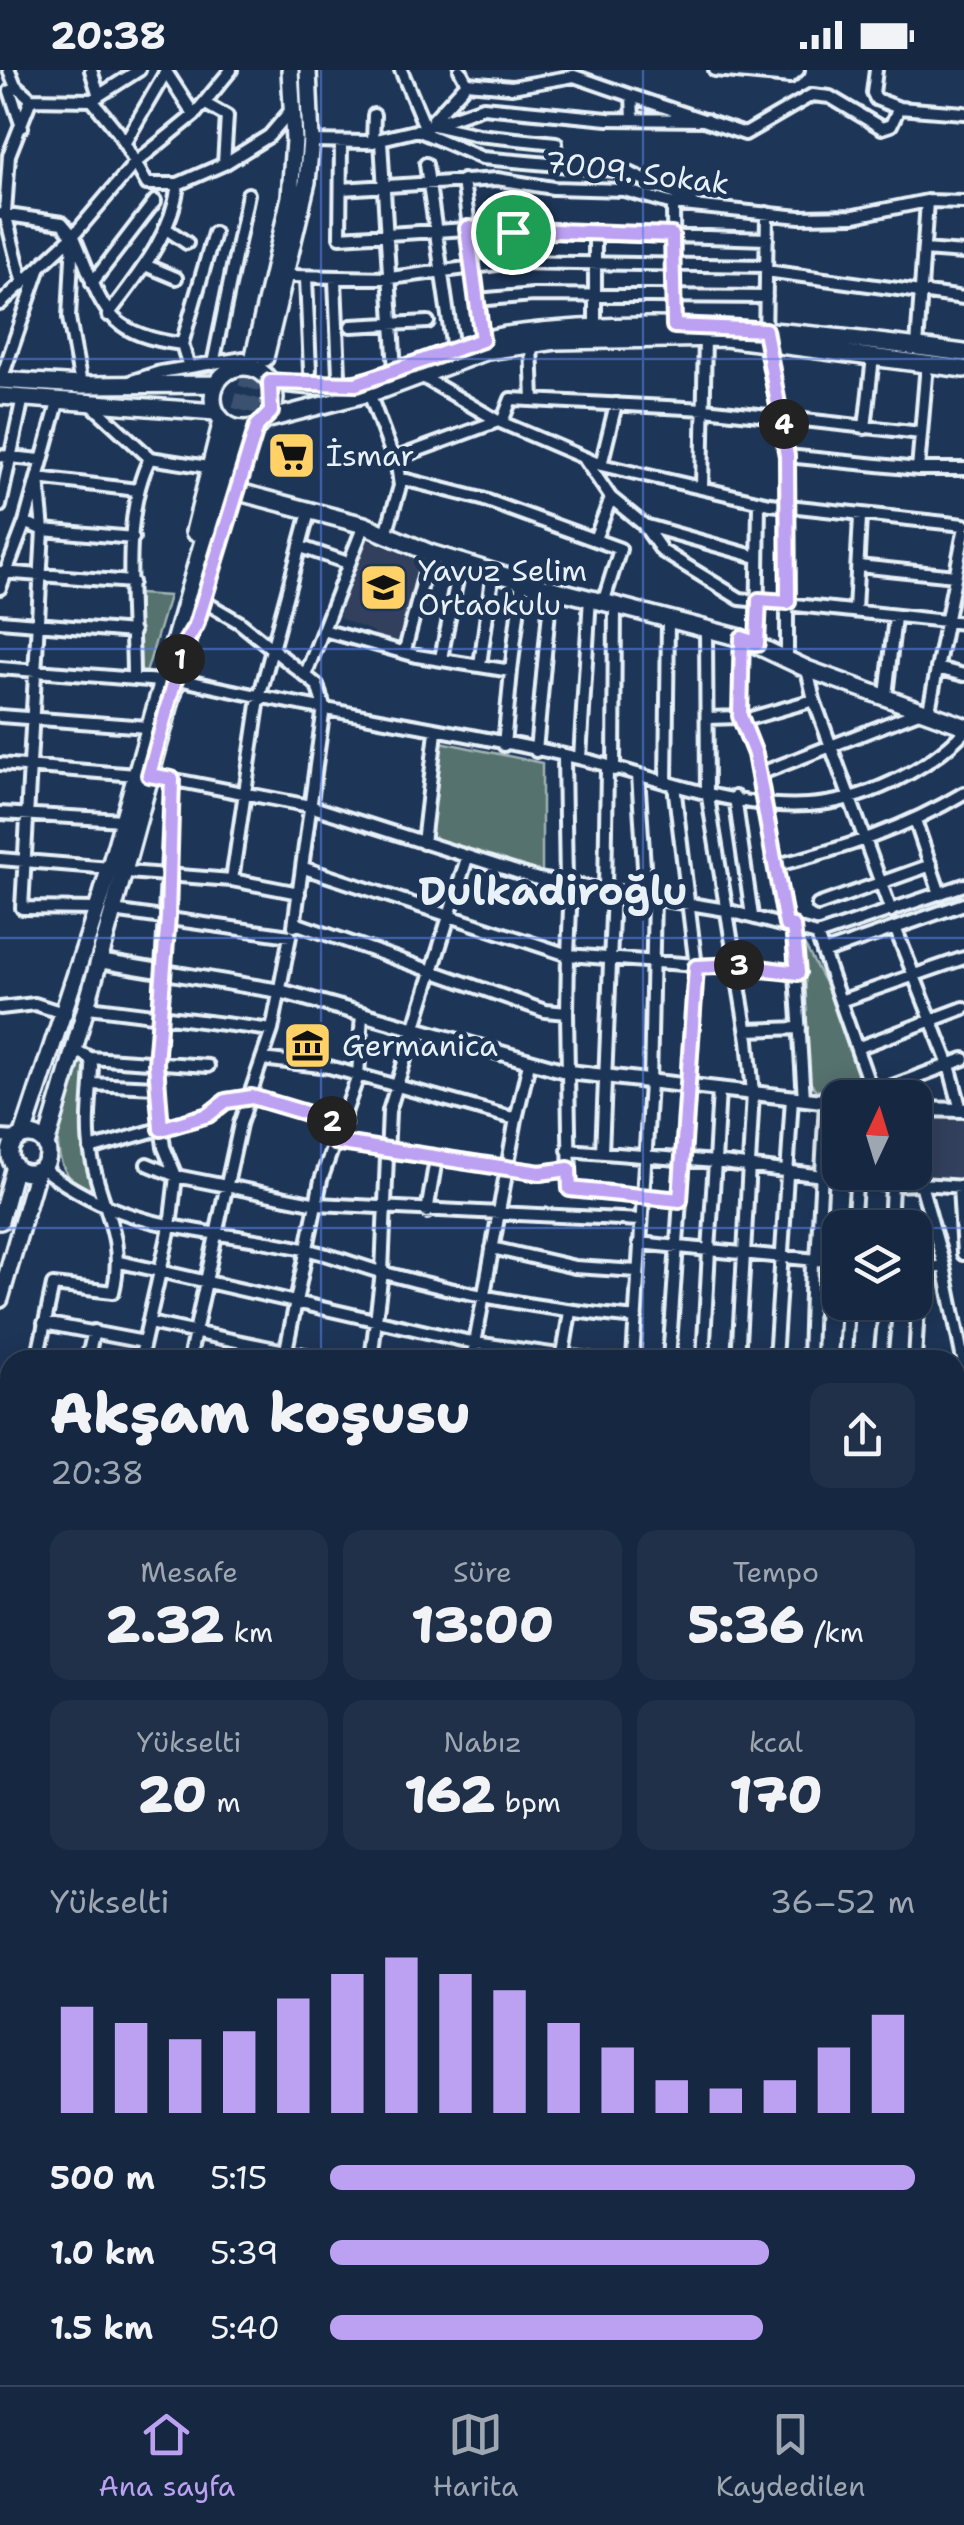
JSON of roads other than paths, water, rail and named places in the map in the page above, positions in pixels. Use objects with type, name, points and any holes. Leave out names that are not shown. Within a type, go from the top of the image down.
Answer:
[{"type":"main road","points":[[178,642],[173,610],[217,467],[240,424],[274,402],[268,380],[298,277],[287,242],[294,159],[290,70]]},
{"type":"main road","points":[[0,380],[82,386],[216,384],[250,360],[287,242],[312,141],[308,70]]},
{"type":"main road","points":[[250,360],[268,380],[337,386],[395,372],[482,340],[595,328],[674,326],[964,353]]},
{"type":"main road","points":[[0,396],[89,402],[240,424],[369,393],[487,351],[531,342],[705,337],[765,336],[964,369]]},
{"type":"main road","points":[[178,642],[204,601],[238,492],[240,424],[216,384]]},
{"type":"main road","points":[[0,1299],[40,1170],[48,1158],[46,1145],[82,1054],[110,868],[123,820],[142,775],[240,424]]},
{"type":"main road","points":[[238,492],[364,525],[430,553],[522,582],[603,599],[749,641],[807,669],[926,710],[964,729]]},
{"type":"main road","points":[[0,1222],[10,1150],[20,1137],[105,910],[127,872],[147,727],[168,680]]},
{"type":"main road","points":[[20,1137],[36,1136],[46,1145]]},
{"type":"main road","points":[[9,1162],[25,1172],[40,1170]]},
{"type":"street","points":[[9,70],[23,128],[4,157],[2,214],[23,284]]},
{"type":"street","points":[[91,70],[95,98],[147,184],[178,184],[224,164],[268,136],[292,110]]},
{"type":"street","points":[[16,94],[95,98],[140,70]]},
{"type":"street","points":[[204,101],[220,70]]},
{"type":"street","points":[[0,304],[73,236],[134,164],[194,115],[231,70]]},
{"type":"street","points":[[401,70],[425,127],[482,158],[626,171],[700,206]]},
{"type":"street","points":[[460,70],[467,83]]},
{"type":"street","points":[[715,70],[776,78],[790,78],[798,70]]},
{"type":"street","points":[[876,70],[876,99],[899,108],[964,113]]},
{"type":"street","points":[[124,144],[165,72],[194,115]]},
{"type":"street","points":[[467,83],[512,87],[574,76],[745,134],[777,119],[802,100],[822,95],[882,128],[891,125],[899,108]]},
{"type":"street","points":[[425,127],[467,83]]},
{"type":"street","points":[[16,94],[23,128]]},
{"type":"street","points":[[632,96],[634,119]]},
{"type":"street","points":[[204,101],[227,116],[224,164]]},
{"type":"street","points":[[312,141],[377,141],[483,107],[634,119],[706,120]]},
{"type":"street","points":[[374,115],[388,234],[395,372]]},
{"type":"street","points":[[425,127],[556,143]]},
{"type":"street","points":[[341,143],[340,237],[467,228],[766,239]]},
{"type":"street","points":[[426,164],[453,350]]},
{"type":"street","points":[[463,180],[482,340]]},
{"type":"street","name":"7009. Sokak","points":[[342,188],[463,180],[624,190],[673,204],[854,216],[927,201],[964,202]]},
{"type":"street","points":[[108,315],[144,265],[175,210],[178,184]]},
{"type":"street","points":[[213,364],[248,194]]},
{"type":"street","points":[[92,283],[155,201]]},
{"type":"street","points":[[917,346],[927,201]]},
{"type":"street","points":[[673,204],[674,326]]},
{"type":"street","points":[[767,212],[765,336],[787,456],[787,657]]},
{"type":"street","points":[[2,214],[62,223],[73,236],[108,315],[134,332],[182,344]]},
{"type":"street","points":[[165,228],[187,243]]},
{"type":"street","points":[[594,232],[595,328]]},
{"type":"street","points":[[189,367],[182,344],[214,233]]},
{"type":"street","points":[[73,236],[69,318],[82,386]]},
{"type":"street","points":[[924,250],[964,254]]},
{"type":"street","points":[[310,370],[298,277],[390,278],[441,274],[503,262],[673,264],[766,268],[964,298]]},
{"type":"street","points":[[0,380],[41,264]]},
{"type":"street","points":[[144,265],[176,278]]},
{"type":"street","points":[[335,280],[339,376]]},
{"type":"street","points":[[477,300],[596,295],[766,296]]},
{"type":"street","points":[[351,326],[428,322]]},
{"type":"street","points":[[702,488],[705,337]]},
{"type":"street","points":[[531,342],[533,400]]},
{"type":"street","points":[[865,428],[873,356]]},
{"type":"street","points":[[120,386],[189,367],[250,360]]},
{"type":"street","points":[[918,469],[927,364]]},
{"type":"street","points":[[421,376],[500,422],[601,465],[760,502],[964,528],[959,571],[926,710],[759,774]]},
{"type":"street","points":[[369,393],[399,478],[386,534]]},
{"type":"street","points":[[0,506],[5,457],[23,397]]},
{"type":"street","points":[[0,588],[3,572],[26,522],[59,399]]},
{"type":"street","points":[[394,459],[500,422],[511,399],[705,410],[921,433]]},
{"type":"street","points":[[89,402],[150,458],[217,467]]},
{"type":"street","points":[[601,465],[616,404]]},
{"type":"street","points":[[787,456],[918,469],[964,469]]},
{"type":"street","points":[[5,457],[40,460]]},
{"type":"street","points":[[133,677],[133,538],[137,490],[150,458]]},
{"type":"street","points":[[584,460],[611,498],[643,524],[662,551],[740,598],[964,623]]},
{"type":"street","points":[[38,478],[137,490]]},
{"type":"street","points":[[38,478],[43,530],[38,670],[22,908],[105,910],[290,936]]},
{"type":"street","points":[[399,478],[482,499],[620,548],[603,599],[580,758]]},
{"type":"street","points":[[594,539],[611,498]]},
{"type":"street","points":[[760,502],[759,600],[749,641],[742,718],[759,774],[790,926],[798,973],[800,1028],[798,1098],[780,1257],[775,1350]]},
{"type":"street","points":[[232,880],[260,698],[309,512]]},
{"type":"street","points":[[855,610],[860,517]]},
{"type":"street","points":[[26,522],[43,530],[133,538]]},
{"type":"street","points":[[643,524],[757,557]]},
{"type":"street","points":[[304,676],[364,525]]},
{"type":"street","points":[[302,547],[348,563]]},
{"type":"street","points":[[405,650],[430,553]]},
{"type":"street","points":[[441,658],[462,560]]},
{"type":"street","points":[[858,566],[959,571]]},
{"type":"street","points":[[480,665],[493,571]]},
{"type":"street","points":[[3,572],[132,582]]},
{"type":"street","points":[[504,745],[522,582]]},
{"type":"street","points":[[536,752],[551,589]]},
{"type":"street","points":[[602,1152],[611,769],[603,599]]},
{"type":"street","points":[[192,1350],[240,1124],[252,1097],[280,992],[304,868],[324,707],[317,685],[204,601]]},
{"type":"street","points":[[886,696],[895,618]]},
{"type":"street","points":[[668,619],[670,784],[696,967],[691,1086],[674,1247],[669,1350]]},
{"type":"street","points":[[0,621],[133,632]]},
{"type":"street","points":[[323,630],[511,671]]},
{"type":"street","points":[[706,630],[707,791],[747,1030],[753,1093],[739,1350]]},
{"type":"street","points":[[0,668],[168,680],[324,707],[580,758],[670,784],[765,803],[812,805],[849,798],[925,763],[964,729]]},
{"type":"street","points":[[937,668],[964,675]]},
{"type":"street","points":[[807,669],[814,700],[891,911]]},
{"type":"street","points":[[707,718],[742,718],[814,700]]},
{"type":"street","points":[[0,716],[147,727]]},
{"type":"street","points":[[423,843],[436,732]]},
{"type":"street","points":[[564,756],[570,1189],[680,1200]]},
{"type":"street","points":[[0,764],[142,775],[247,792],[310,806],[467,858],[568,885],[726,910],[817,935],[964,885]]},
{"type":"street","points":[[634,1350],[650,1083],[651,964],[650,898],[638,775]]},
{"type":"street","points":[[142,1350],[170,1227],[176,1176],[161,1129],[156,1087],[168,917],[172,779]]},
{"type":"street","points":[[777,865],[864,840],[915,820],[964,792]]},
{"type":"street","points":[[735,797],[752,916]]},
{"type":"street","points":[[0,813],[123,820]]},
{"type":"street","points":[[915,820],[940,894]]},
{"type":"street","points":[[372,1350],[387,1209],[386,1152],[396,1086],[467,858]]},
{"type":"street","points":[[0,859],[110,868]]},
{"type":"street","points":[[818,905],[931,865]]},
{"type":"street","points":[[304,868],[448,914],[533,947],[568,955],[696,967],[736,965],[798,973]]},
{"type":"street","points":[[127,872],[232,880],[299,894]]},
{"type":"street","points":[[823,953],[964,904]]},
{"type":"street","points":[[294,923],[545,1011],[566,1013]]},
{"type":"street","points":[[896,930],[963,1110],[932,1109]]},
{"type":"street","points":[[817,935],[869,1080]]},
{"type":"street","points":[[840,1002],[964,958]]},
{"type":"street","points":[[99,961],[280,992],[569,1072],[822,1101]]},
{"type":"street","points":[[0,1008],[35,1004],[66,1014]]},
{"type":"street","points":[[88,1007],[272,1030]]},
{"type":"street","points":[[857,1048],[964,1008]]},
{"type":"street","points":[[286,1350],[317,1204],[358,1076],[362,1014]]},
{"type":"street","points":[[747,1030],[800,1028]]},
{"type":"street","points":[[39,1350],[53,1285],[113,1292],[120,1262],[110,1211],[90,1150],[91,1084],[82,1054],[208,1066]]},
{"type":"street","points":[[912,1080],[964,1059]]},
{"type":"street","points":[[262,1060],[358,1076],[516,1119]]},
{"type":"street","points":[[474,1350],[529,1063]]},
{"type":"street","points":[[91,1084],[156,1087]]},
{"type":"street","points":[[704,1350],[718,1089]]},
{"type":"street","points":[[90,1150],[208,1115],[226,1101],[252,1097],[343,1124]]},
{"type":"street","points":[[0,1136],[20,1137]]},
{"type":"street","points":[[335,1142],[540,1173],[569,1169]]},
{"type":"street","points":[[568,1150],[822,1174]]},
{"type":"street","points":[[426,1212],[436,1159]]},
{"type":"street","points":[[147,1164],[176,1176],[317,1204],[497,1216],[640,1220]]},
{"type":"street","points":[[40,1170],[110,1211],[170,1227],[309,1250],[484,1296],[570,1312],[636,1318]]},
{"type":"street","points":[[810,1350],[822,1185]]},
{"type":"street","points":[[932,1185],[961,1187],[963,1254],[932,1265]]},
{"type":"street","points":[[923,1190],[958,1304],[963,1350]]},
{"type":"street","points":[[639,1243],[822,1261]]},
{"type":"street","points":[[492,1248],[574,1267],[637,1271]]},
{"type":"street","points":[[120,1262],[514,1350]]},
{"type":"street","points":[[564,1350],[570,1312]]},
{"type":"street","points":[[846,1350],[847,1320]]},
{"type":"street","points":[[881,1350],[884,1320]]},
{"type":"street","points":[[915,1350],[916,1320]]},
{"type":"street","points":[[44,1323],[144,1342]]},
{"type":"street","points":[[148,1323],[266,1350]]},
{"type":"street","points":[[89,1350],[94,1330]]},
{"type":"tunnel","points":[[234,432],[254,356]]},
{"type":"tunnel","points":[[246,435],[265,358]]},
{"type":"place","name":"İsmar","points":[[291,456]]},
{"type":"place","name":"Yavuz Selim Ortaokulu","points":[[383,588]]},
{"type":"place","name":"Germanica","points":[[307,1046]]},
{"type":"district","name":"Dulkadiroğlu","points":[[553,891]]}]
